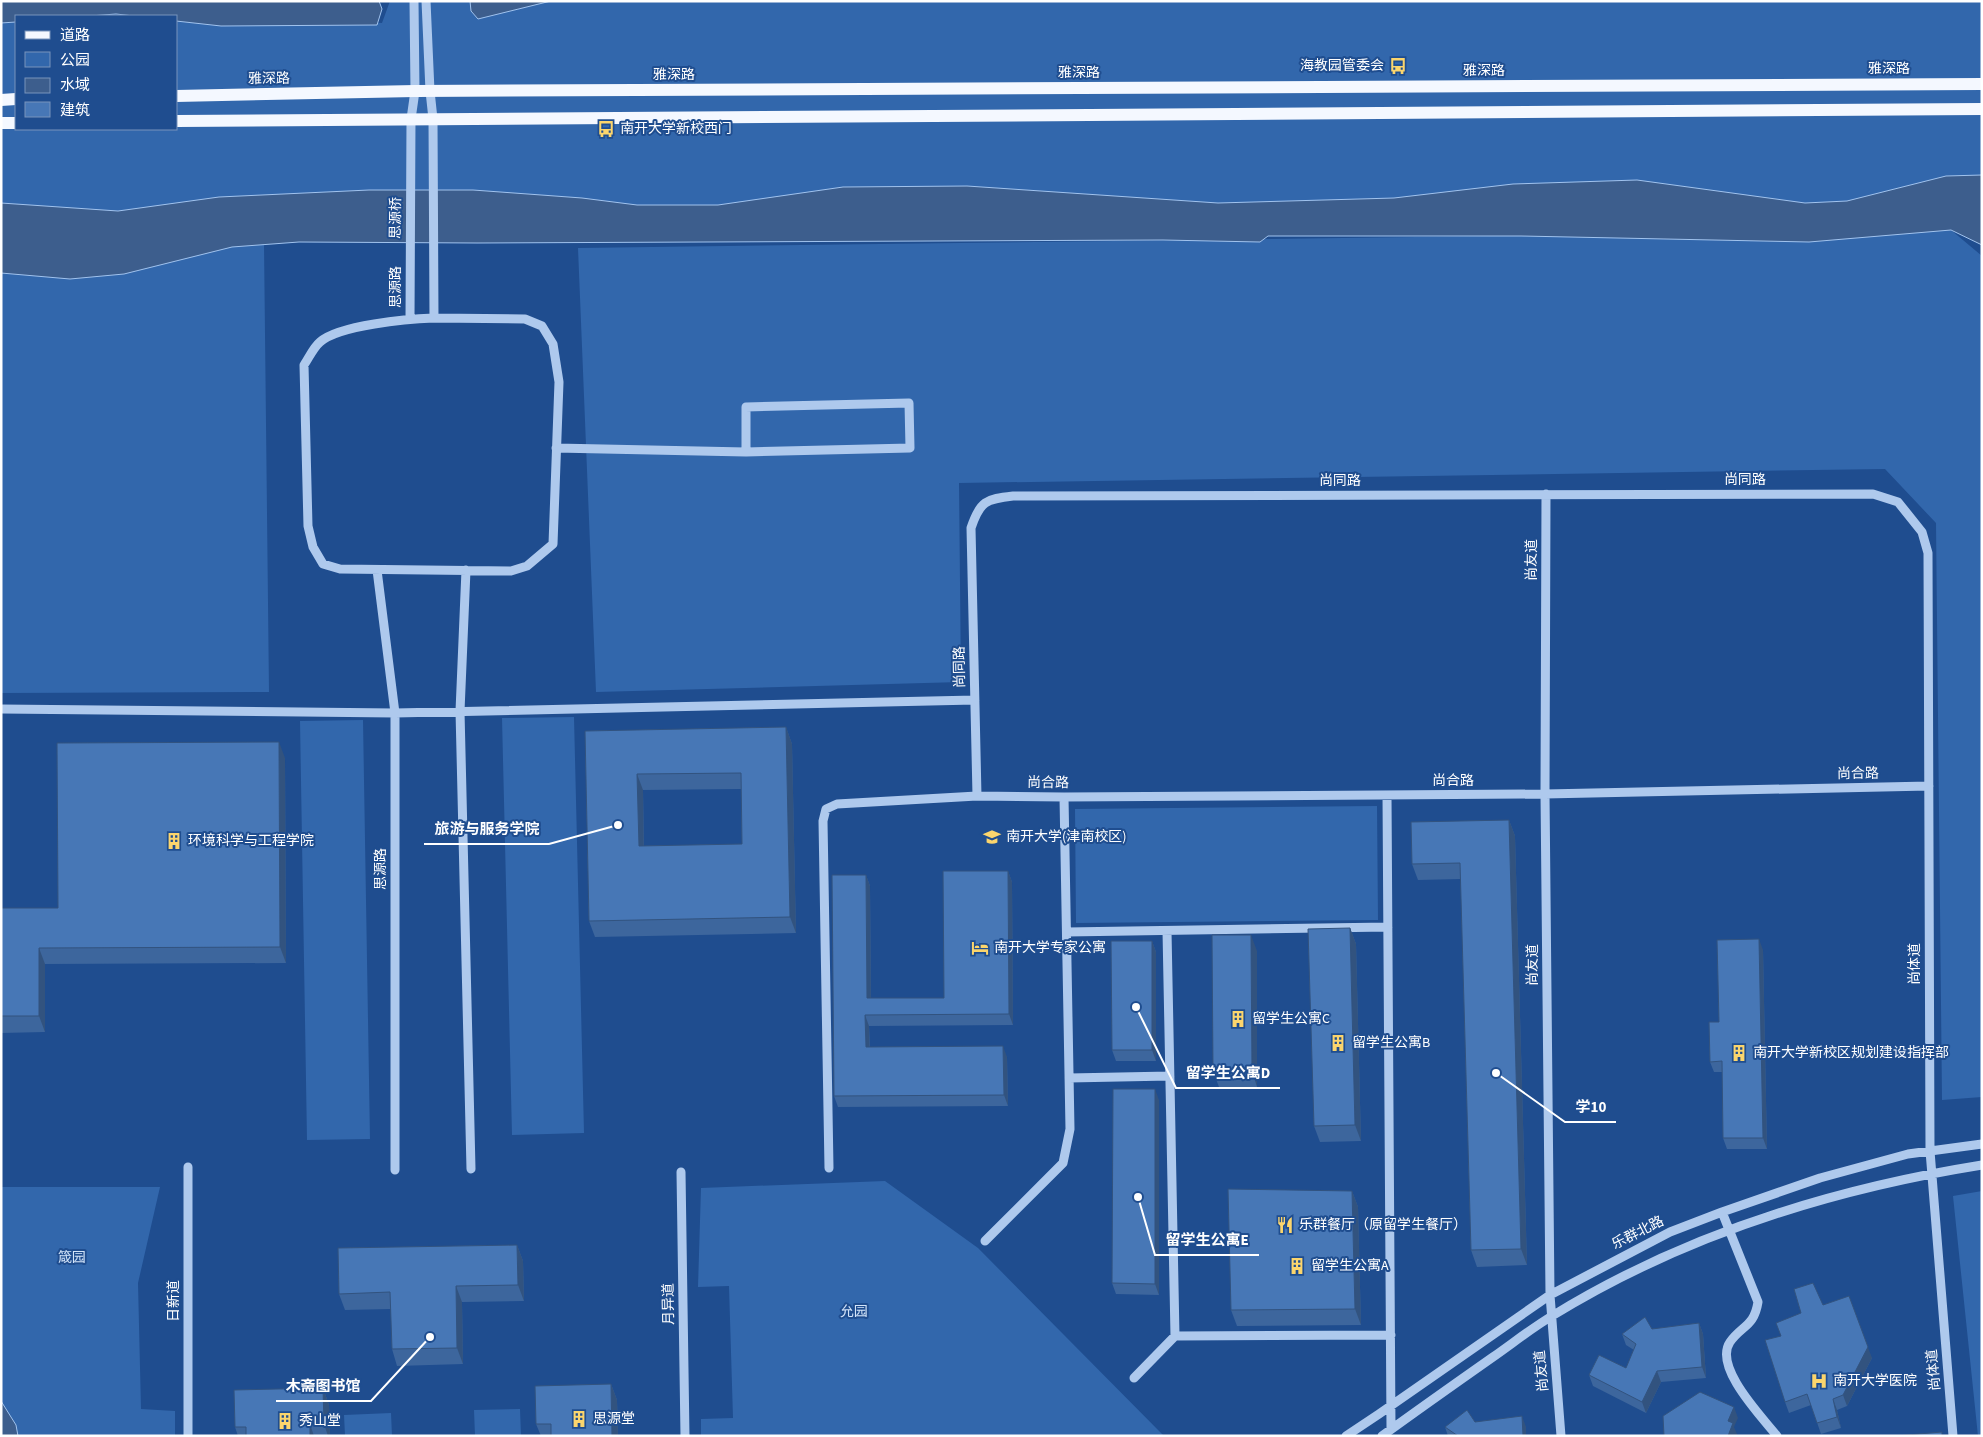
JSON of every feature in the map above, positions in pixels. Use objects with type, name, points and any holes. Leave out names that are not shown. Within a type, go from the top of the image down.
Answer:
[{"type":"main road","name":"雅深路","points":[[178,96],[415,91],[1982,84]]},
{"type":"main road","points":[[1,100],[15,99]]},
{"type":"main road","points":[[178,121],[1982,109]]},
{"type":"main road","points":[[1,123],[15,123]]},
{"type":"street","name":"思源桥","points":[[409,254],[411,119],[415,91],[414,1]]},
{"type":"street","points":[[426,1],[433,119],[432,254],[434,318]]},
{"type":"street","name":"思源路","points":[[409,254],[410,319]]},
{"type":"street","points":[[410,319],[525,319],[542,326],[554,344],[558,382],[553,544],[527,566],[511,571],[340,569],[323,564],[313,547],[308,526],[304,365],[319,343],[334,334],[410,319]]},
{"type":"street","points":[[556,448],[746,452],[910,448],[909,403],[746,406],[746,452]]},
{"type":"street","name":"尚友道","points":[[1546,494],[1545,794],[1550,1295],[1561,1436]]},
{"type":"street","name":"尚同路","points":[[977,796],[971,528],[977,509],[994,498],[1013,496],[1873,494],[1898,502]]},
{"type":"street","name":"尚体道","points":[[1898,502],[1922,532],[1928,553],[1930,1151],[1953,1436]]},
{"type":"street","name":"思源路","points":[[377,570],[395,712],[395,1170]]},
{"type":"street","points":[[466,570],[460,711],[471,1169]]},
{"type":"street","points":[[1,709],[395,712],[975,700]]},
{"type":"street","name":"尚合路","points":[[829,1168],[823,821],[826,809],[837,804],[977,796],[1545,794],[1929,786]]},
{"type":"street","points":[[1387,795],[1392,1429]]},
{"type":"street","points":[[985,1241],[1063,1163],[1070,1129],[1064,797]]},
{"type":"street","points":[[1067,932],[1388,926]]},
{"type":"street","points":[[1134,1378],[1175,1336],[1167,930]]},
{"type":"street","points":[[1069,1078],[1170,1076]]},
{"type":"street","name":"乐群北路","points":[[1346,1436],[1550,1295],[1670,1232],[1820,1178],[1908,1154],[1982,1144]]},
{"type":"street","points":[[1382,1436],[1551,1316],[1657,1259],[1784,1212],[1860,1189],[1931,1173],[1982,1165]]},
{"type":"street","name":"日新道","points":[[188,1167],[188,1436]]},
{"type":"street","name":"月异道","points":[[681,1172],[685,1436]]},
{"type":"street","points":[[1722,1212],[1758,1302],[1755,1316],[1729,1343],[1725,1356],[1734,1380],[1777,1436]]},
{"type":"street","points":[[1175,1336],[1390,1335]]},
{"type":"green space","points":[[390,1],[1982,1],[1982,209],[1,220],[1,17],[15,16],[15,130],[178,130],[178,15],[25,15],[120,7],[382,23]]},
{"type":"green space","points":[[1951,230],[1982,256],[1982,1097],[1942,1100],[1936,523],[1885,469],[959,483],[961,682],[596,692],[578,248]]},
{"type":"green space","points":[[264,244],[269,692],[1,693],[1,250]]},
{"type":"green space","points":[[574,717],[584,1133],[512,1135],[502,718]]},
{"type":"green space","points":[[363,720],[370,1139],[307,1140],[300,721]]},
{"type":"green space","points":[[1377,806],[1378,920],[1076,923],[1075,809]]},
{"type":"green space","name":"允园","points":[[885,1181],[978,1248],[1164,1436],[701,1436],[701,1419],[733,1418],[729,1286],[698,1287],[701,1188]]},
{"type":"green space","name":"箴园","points":[[1,1187],[160,1187],[138,1283],[141,1409],[175,1411],[175,1436],[1,1436]]},
{"type":"green space","points":[[1982,1191],[1982,1436],[1978,1436],[1953,1196]]},
{"type":"green space","points":[[520,1409],[521,1436],[475,1436],[474,1410]]},
{"type":"green space","points":[[391,1413],[392,1436],[345,1436],[344,1415]]},
{"type":"water","points":[[1,1],[379,1],[382,9],[377,25],[221,26],[178,21],[178,15],[116,14],[15,15],[15,22],[1,23]]},
{"type":"water","points":[[470,1],[551,1],[478,19],[471,11]]},
{"type":"water","points":[[1982,175],[1982,245],[1951,230],[1809,242],[1521,236],[1268,236],[1260,242],[1163,240],[299,242],[232,247],[124,274],[70,279],[1,273],[1,203],[118,211],[219,197],[369,190],[473,190],[582,198],[637,205],[718,205],[843,187],[967,186],[1218,203],[1394,198],[1513,184],[1637,180],[1805,203],[1847,201],[1946,176]]},
{"type":"water","points":[[1,1401],[16,1425],[18,1436],[1,1436]]},
{"type":"building","points":[[786,727],[790,917],[589,921],[585,731]],"holes":[[[741,773],[742,844],[639,846],[637,774]]]},
{"type":"building","name":"环境科学与工程学院","points":[[279,742],[280,947],[39,948],[39,1016],[1,1016],[1,908],[58,908],[57,743]]},
{"type":"building","points":[[1509,820],[1521,1249],[1471,1250],[1460,863],[1412,864],[1411,822]]},
{"type":"building","name":"南开大学专家公寓","points":[[943,871],[1008,871],[1009,1014],[865,1015],[866,1047],[1003,1046],[1004,1095],[834,1096],[832,875],[866,875],[867,998],[944,998]]},
{"type":"building","name":"留学生公寓B","points":[[1350,928],[1355,1125],[1314,1126],[1308,929]]},
{"type":"building","name":"留学生公寓C","points":[[1212,935],[1251,935],[1252,1071],[1213,1071]]},
{"type":"building","name":"南开大学新校区规划建设指挥部","points":[[1759,939],[1763,1138],[1723,1138],[1722,1061],[1710,1062],[1709,1022],[1719,1022],[1717,940]]},
{"type":"building","points":[[1111,941],[1152,941],[1152,1050],[1112,1050]]},
{"type":"building","points":[[1113,1089],[1155,1089],[1155,1284],[1112,1283]]},
{"type":"building","name":"留学生公寓A","points":[[1228,1189],[1352,1191],[1355,1309],[1231,1310]]},
{"type":"building","points":[[517,1245],[518,1285],[456,1286],[457,1348],[392,1349],[390,1292],[339,1294],[338,1248]]},
{"type":"building","name":"南开大学医院","points":[[1813,1283],[1823,1305],[1849,1296],[1868,1347],[1843,1395],[1833,1399],[1837,1417],[1817,1423],[1807,1394],[1785,1402],[1765,1340],[1781,1336],[1776,1323],[1801,1313],[1794,1289]]},
{"type":"building","points":[[1645,1317],[1652,1329],[1699,1323],[1702,1367],[1657,1371],[1642,1402],[1589,1375],[1599,1355],[1626,1368],[1636,1344],[1622,1334]]},
{"type":"building","name":"思源堂","points":[[611,1384],[612,1436],[551,1436],[551,1424],[536,1424],[535,1386]]},
{"type":"building","points":[[323,1388],[324,1424],[310,1424],[310,1436],[246,1436],[246,1427],[235,1427],[234,1390]]},
{"type":"building","points":[[1700,1392],[1734,1407],[1728,1421],[1733,1423],[1728,1436],[1664,1436],[1663,1416]]},
{"type":"building","points":[[1467,1410],[1475,1422],[1522,1416],[1523,1436],[1458,1436],[1445,1427]]},
{"type":"building","points":[[1942,1432],[1942,1436],[1895,1436]]},
{"type":"place","name":"海教园管委会","points":[[1398,66]]},
{"type":"place","name":"南开大学新校西门","points":[[606,129]]},
{"type":"place","name":"旅游与服务学院","points":[[618,825]]},
{"type":"place","name":"南开大学(津南校区)","points":[[992,837]]},
{"type":"place","name":"环境科学与工程学院","points":[[174,841]]},
{"type":"place","name":"南开大学专家公寓","points":[[980,948]]},
{"type":"place","name":"留学生公寓D","points":[[1136,1007]]},
{"type":"place","name":"留学生公寓C","points":[[1238,1019]]},
{"type":"place","name":"留学生公寓B","points":[[1338,1043]]},
{"type":"place","name":"南开大学新校区规划建设指挥部","points":[[1739,1053]]},
{"type":"place","name":"学10","points":[[1496,1073]]},
{"type":"place","name":"留学生公寓E","points":[[1138,1197]]},
{"type":"place","name":"乐群餐厅（原留学生餐厅）","points":[[1285,1225]]},
{"type":"place","name":"留学生公寓A","points":[[1297,1266]]},
{"type":"place","name":"木斋图书馆","points":[[430,1337]]},
{"type":"place","name":"南开大学医院","points":[[1819,1381]]},
{"type":"place","name":"思源堂","points":[[579,1419]]},
{"type":"place","name":"秀山堂","points":[[285,1421]]}]
